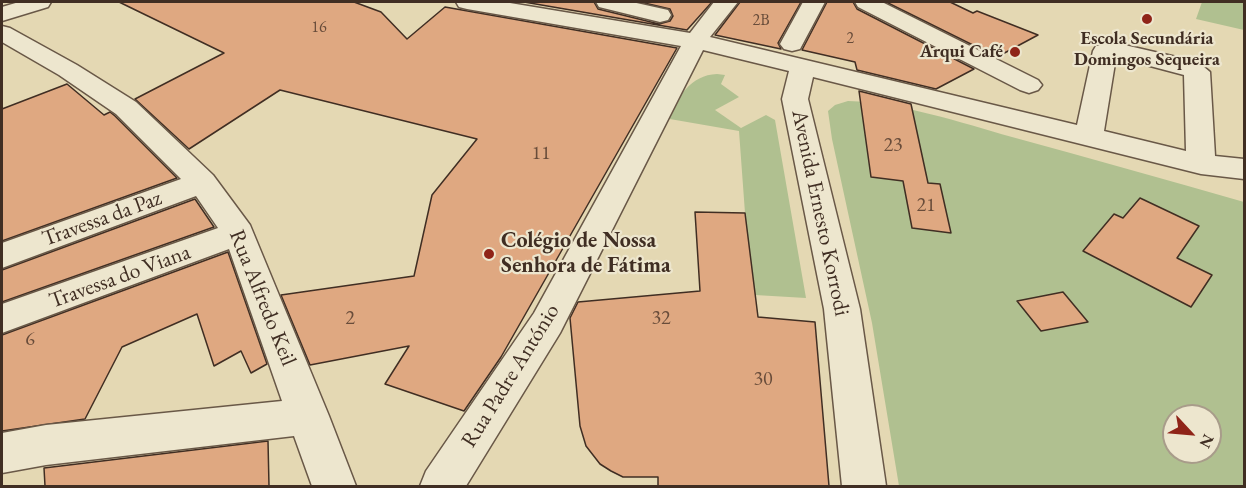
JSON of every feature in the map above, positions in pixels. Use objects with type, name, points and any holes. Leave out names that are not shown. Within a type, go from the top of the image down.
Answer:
[{"type":"street","points":[[4,32],[40,2]]},
{"type":"street","points":[[467,2],[701,34],[798,55],[1201,164],[1245,169]]},
{"type":"street","points":[[607,2],[701,34]]},
{"type":"street","name":"Rua Padre António","points":[[442,486],[547,323],[701,34],[727,2]]},
{"type":"street","name":"Avenida Ernesto Korrodi","points":[[814,2],[798,55],[795,99],[842,309],[864,486]]},
{"type":"street","points":[[866,2],[1029,85]]},
{"type":"street","name":"Rua Alfredo Keil","points":[[4,32],[126,108],[202,182],[239,233],[334,486]]},
{"type":"street","points":[[1089,135],[1105,51],[1116,50],[1189,67],[1197,72],[1201,164]]},
{"type":"street","name":"Travessa da Paz","points":[[2,256],[202,182]]},
{"type":"street","name":"Travessa do Viana","points":[[2,319],[239,233]]},
{"type":"street","points":[[2,453],[46,445],[309,416]]},
{"type":"green space","points":[[1202,2],[1244,2],[1244,30],[1196,19]]},
{"type":"green space","points":[[717,74],[725,75],[721,84],[739,97],[715,110],[741,128],[766,115],[775,120],[806,298],[755,295],[745,213],[739,131],[664,118],[692,83],[699,78]]},
{"type":"green space","points":[[848,101],[889,105],[931,114],[1244,202],[1244,486],[899,486],[872,323],[828,111],[835,105]]},
{"type":"building","name":"Colégio de Nossa Senhora de Fátima","points":[[119,2],[354,2],[381,12],[407,39],[445,7],[677,48],[501,357],[464,411],[385,384],[409,346],[310,365],[281,295],[414,276],[432,195],[477,139],[280,90],[189,149],[135,99],[224,53]]},
{"type":"building","points":[[524,2],[594,2],[598,9],[659,24],[670,21],[673,16],[670,9],[640,2],[712,2],[687,30]]},
{"type":"building","points":[[740,2],[801,2],[778,43],[781,49],[715,35]]},
{"type":"building","points":[[827,2],[853,2],[857,9],[974,69],[936,89],[857,70],[855,62],[802,50]]},
{"type":"building","points":[[886,2],[950,2],[973,13],[977,11],[1038,35],[997,57]]},
{"type":"building","points":[[67,84],[104,115],[110,112],[115,116],[177,178],[2,241],[2,109]]},
{"type":"building","points":[[859,91],[911,104],[928,183],[940,184],[951,233],[912,228],[903,181],[871,177]]},
{"type":"building","points":[[1140,198],[1199,226],[1177,258],[1212,275],[1191,307],[1083,251],[1114,214],[1123,218]]},
{"type":"building","points":[[195,199],[214,227],[2,302],[2,270]]},
{"type":"building","points":[[695,212],[745,213],[758,317],[815,322],[829,486],[658,486],[658,477],[623,477],[611,471],[600,464],[586,446],[580,426],[570,318],[578,302],[700,291]]},
{"type":"building","points":[[228,252],[267,364],[251,373],[241,351],[214,366],[197,314],[122,347],[85,419],[2,431],[2,335]]},
{"type":"building","points":[[1063,292],[1088,322],[1041,331],[1017,301]]},
{"type":"building","points":[[268,441],[269,486],[45,486],[44,468]]},
{"type":"place","name":"Escola Secundária Domingos Sequeira","points":[[1147,19]]},
{"type":"place","name":"Arqui Café","points":[[1015,52]]},
{"type":"place","name":"Colégio de Nossa Senhora de Fátima","points":[[489,254]]}]
